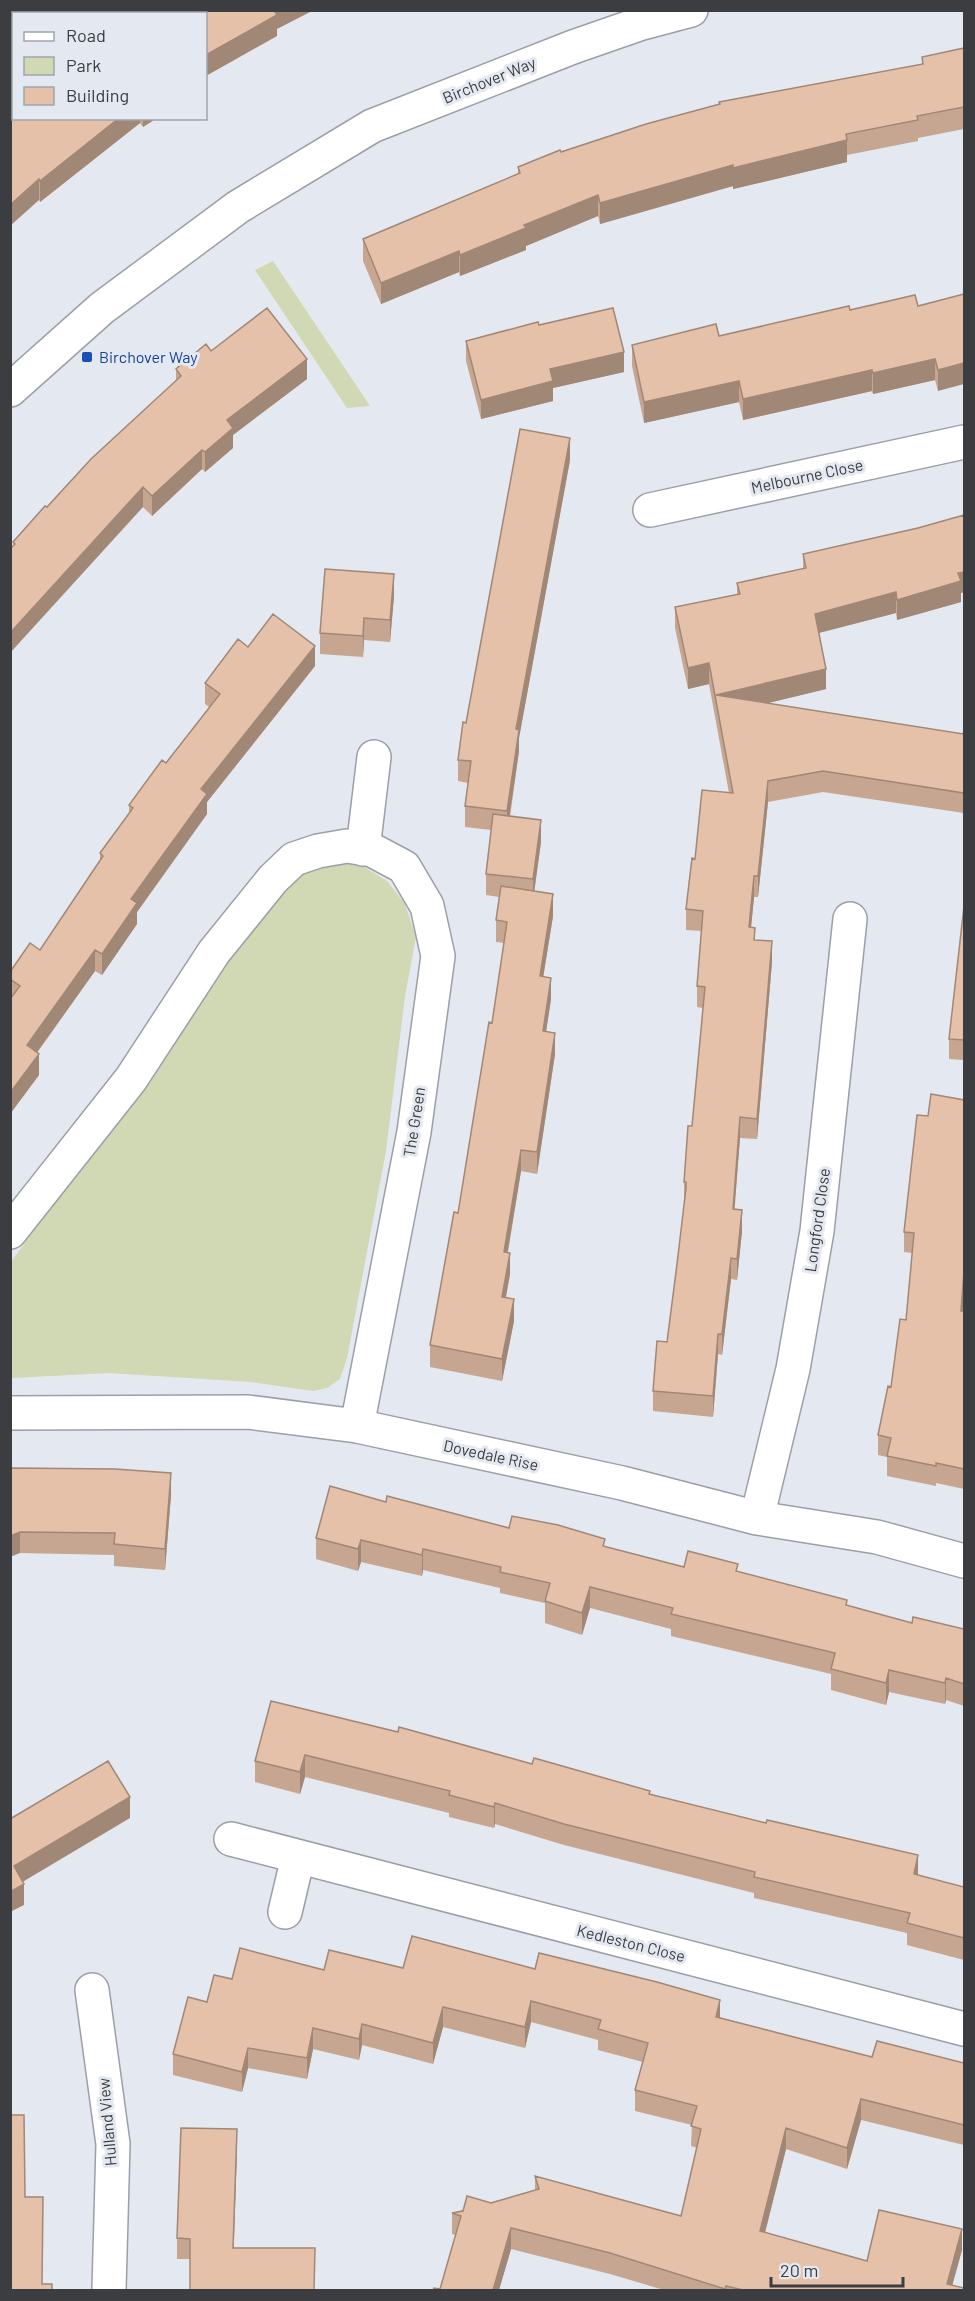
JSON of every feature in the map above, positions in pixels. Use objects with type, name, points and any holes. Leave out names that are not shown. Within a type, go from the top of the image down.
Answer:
[{"type":"street","name":"Birchover Way","points":[[10,390],[102,308],[238,207],[372,126],[573,47],[642,23],[691,10]]},
{"type":"street","name":"Melbourne Close","points":[[650,510],[964,442]]},
{"type":"street","points":[[363,849],[374,757]]},
{"type":"street","name":"The Green","points":[[10,1232],[131,1079],[214,952],[273,879],[294,859],[318,851],[347,846],[372,850],[404,867],[427,906],[438,956],[414,1132],[357,1426]]},
{"type":"street","name":"Longford Close","points":[[757,1518],[793,1369],[817,1231],[850,919]]},
{"type":"street","name":"Dovedale Rise","points":[[10,1413],[248,1412],[357,1426],[621,1483],[757,1518],[877,1538],[964,1561]]},
{"type":"street","name":"Kedleston Close","points":[[231,1839],[964,2030]]},
{"type":"street","points":[[285,1912],[298,1857]]},
{"type":"street","name":"Hulland View","points":[[93,1990],[112,2144],[109,2290]]},
{"type":"green space","points":[[273,261],[370,406],[347,408],[255,270]]},
{"type":"green space","points":[[329,862],[359,864],[387,881],[405,904],[416,937],[405,996],[386,1151],[347,1358],[340,1379],[327,1388],[313,1391],[251,1382],[109,1373],[11,1378],[11,1262],[271,903],[298,874]]},
{"type":"building","points":[[150,10],[274,10],[277,15],[207,54],[207,12],[151,12]]},
{"type":"building","points":[[964,48],[964,107],[917,116],[918,120],[846,134],[847,140],[733,168],[733,165],[600,203],[598,195],[524,225],[526,228],[460,255],[459,251],[381,283],[363,239],[520,173],[518,167],[560,150],[561,152],[646,124],[720,104],[719,102],[923,64],[922,57]]},
{"type":"building","points":[[12,108],[12,120],[116,120],[40,181],[39,179],[10,205],[10,109]]},
{"type":"building","points":[[964,294],[964,363],[938,370],[935,359],[873,373],[872,370],[743,399],[739,381],[644,402],[632,345],[716,324],[719,336],[849,306],[850,310],[915,295],[918,306]]},
{"type":"building","points":[[267,308],[307,359],[227,420],[233,428],[205,452],[202,450],[152,496],[143,487],[10,633],[10,549],[15,544],[13,542],[91,459],[181,376],[176,369],[206,344],[211,351]]},
{"type":"building","points":[[613,308],[624,352],[550,369],[553,381],[481,400],[466,341],[538,322],[539,325]]},
{"type":"building","points":[[520,429],[570,438],[516,729],[519,730],[507,811],[465,806],[471,761],[458,760],[463,722],[466,723]]},
{"type":"building","points":[[964,515],[964,572],[958,573],[961,581],[897,600],[896,592],[815,614],[826,669],[716,695],[963,734],[964,731],[964,793],[823,771],[768,781],[758,876],[754,876],[749,927],[755,928],[754,940],[772,941],[757,1119],[740,1117],[733,1209],[742,1210],[737,1259],[731,1258],[722,1334],[718,1334],[713,1396],[653,1391],[657,1341],[667,1342],[686,1188],[686,1182],[684,1182],[688,1126],[692,1126],[705,987],[697,986],[703,911],[686,909],[692,858],[695,859],[702,790],[733,793],[709,663],[688,668],[675,607],[740,594],[737,583],[806,568],[803,554],[918,528]]},
{"type":"building","points":[[325,569],[394,574],[390,620],[364,618],[363,636],[320,633]]},
{"type":"building","points":[[273,614],[315,646],[201,789],[207,794],[131,899],[137,903],[102,954],[95,950],[27,1045],[39,1054],[10,1093],[10,999],[20,986],[10,979],[10,972],[30,943],[40,950],[103,856],[100,853],[133,808],[129,805],[162,760],[166,763],[220,694],[205,683],[238,639],[248,647]]},
{"type":"building","points":[[493,814],[541,820],[533,879],[486,874]]},
{"type":"building","points":[[501,886],[553,894],[540,976],[551,978],[543,1031],[555,1033],[537,1152],[521,1150],[504,1252],[510,1253],[502,1297],[514,1299],[502,1359],[430,1345],[454,1212],[458,1213],[489,1022],[492,1023],[507,922],[496,920]]},
{"type":"building","points":[[964,906],[964,1040],[949,1039]]},
{"type":"building","points":[[931,1094],[964,1100],[964,1272],[961,1311],[964,1311],[964,1469],[887,1456],[891,1438],[878,1435],[888,1386],[891,1387],[900,1319],[906,1320],[914,1233],[904,1232],[917,1115],[928,1116]]},
{"type":"building","points":[[10,1468],[115,1469],[171,1473],[165,1549],[114,1544],[115,1533],[20,1532],[10,1536]]},
{"type":"building","points":[[330,1486],[386,1502],[387,1496],[509,1528],[512,1516],[558,1525],[605,1539],[603,1546],[684,1567],[688,1551],[738,1564],[736,1571],[847,1600],[846,1605],[912,1623],[913,1617],[964,1629],[964,1684],[946,1678],[945,1683],[889,1670],[886,1683],[831,1669],[835,1653],[671,1614],[673,1608],[590,1587],[582,1613],[545,1601],[550,1583],[500,1572],[501,1567],[423,1549],[422,1555],[361,1540],[358,1549],[316,1538]]},
{"type":"building","points":[[271,1701],[398,1732],[399,1727],[532,1764],[534,1758],[650,1791],[649,1794],[766,1823],[767,1820],[918,1855],[914,1874],[964,1887],[964,1938],[907,1923],[910,1913],[754,1877],[755,1872],[564,1824],[495,1803],[494,1807],[449,1795],[450,1791],[305,1755],[300,1772],[255,1761]]},
{"type":"building","points":[[108,1761],[130,1797],[14,1866],[24,1884],[10,1892],[10,1819]]},
{"type":"building","points":[[412,1936],[535,1969],[539,1953],[657,1982],[720,2000],[716,2017],[872,2057],[877,2041],[964,2063],[964,2125],[861,2099],[847,2148],[786,2128],[760,2231],[867,2261],[879,2210],[962,2229],[947,2284],[964,2288],[964,2290],[743,2290],[726,2286],[725,2289],[610,2253],[511,2228],[493,2290],[433,2290],[434,2288],[440,2289],[461,2216],[452,2213],[463,2211],[467,2196],[491,2203],[539,2189],[535,2176],[681,2216],[701,2129],[691,2126],[697,2106],[635,2090],[648,2043],[598,2029],[601,2020],[531,2001],[525,2027],[443,2007],[433,2043],[362,2024],[359,2039],[313,2028],[307,2058],[248,2048],[242,2072],[173,2054],[188,1997],[207,2002],[214,1975],[232,1979],[240,1948],[324,1970],[329,1950],[403,1968]]},
{"type":"building","points":[[10,2115],[24,2115],[25,2197],[43,2197],[42,2284],[52,2284],[52,2290],[10,2290]]},
{"type":"building","points":[[181,2128],[237,2129],[233,2248],[315,2248],[314,2290],[190,2290],[190,2239],[177,2238]]},
{"type":"place","name":"Birchover Way","points":[[87,357]]}]
